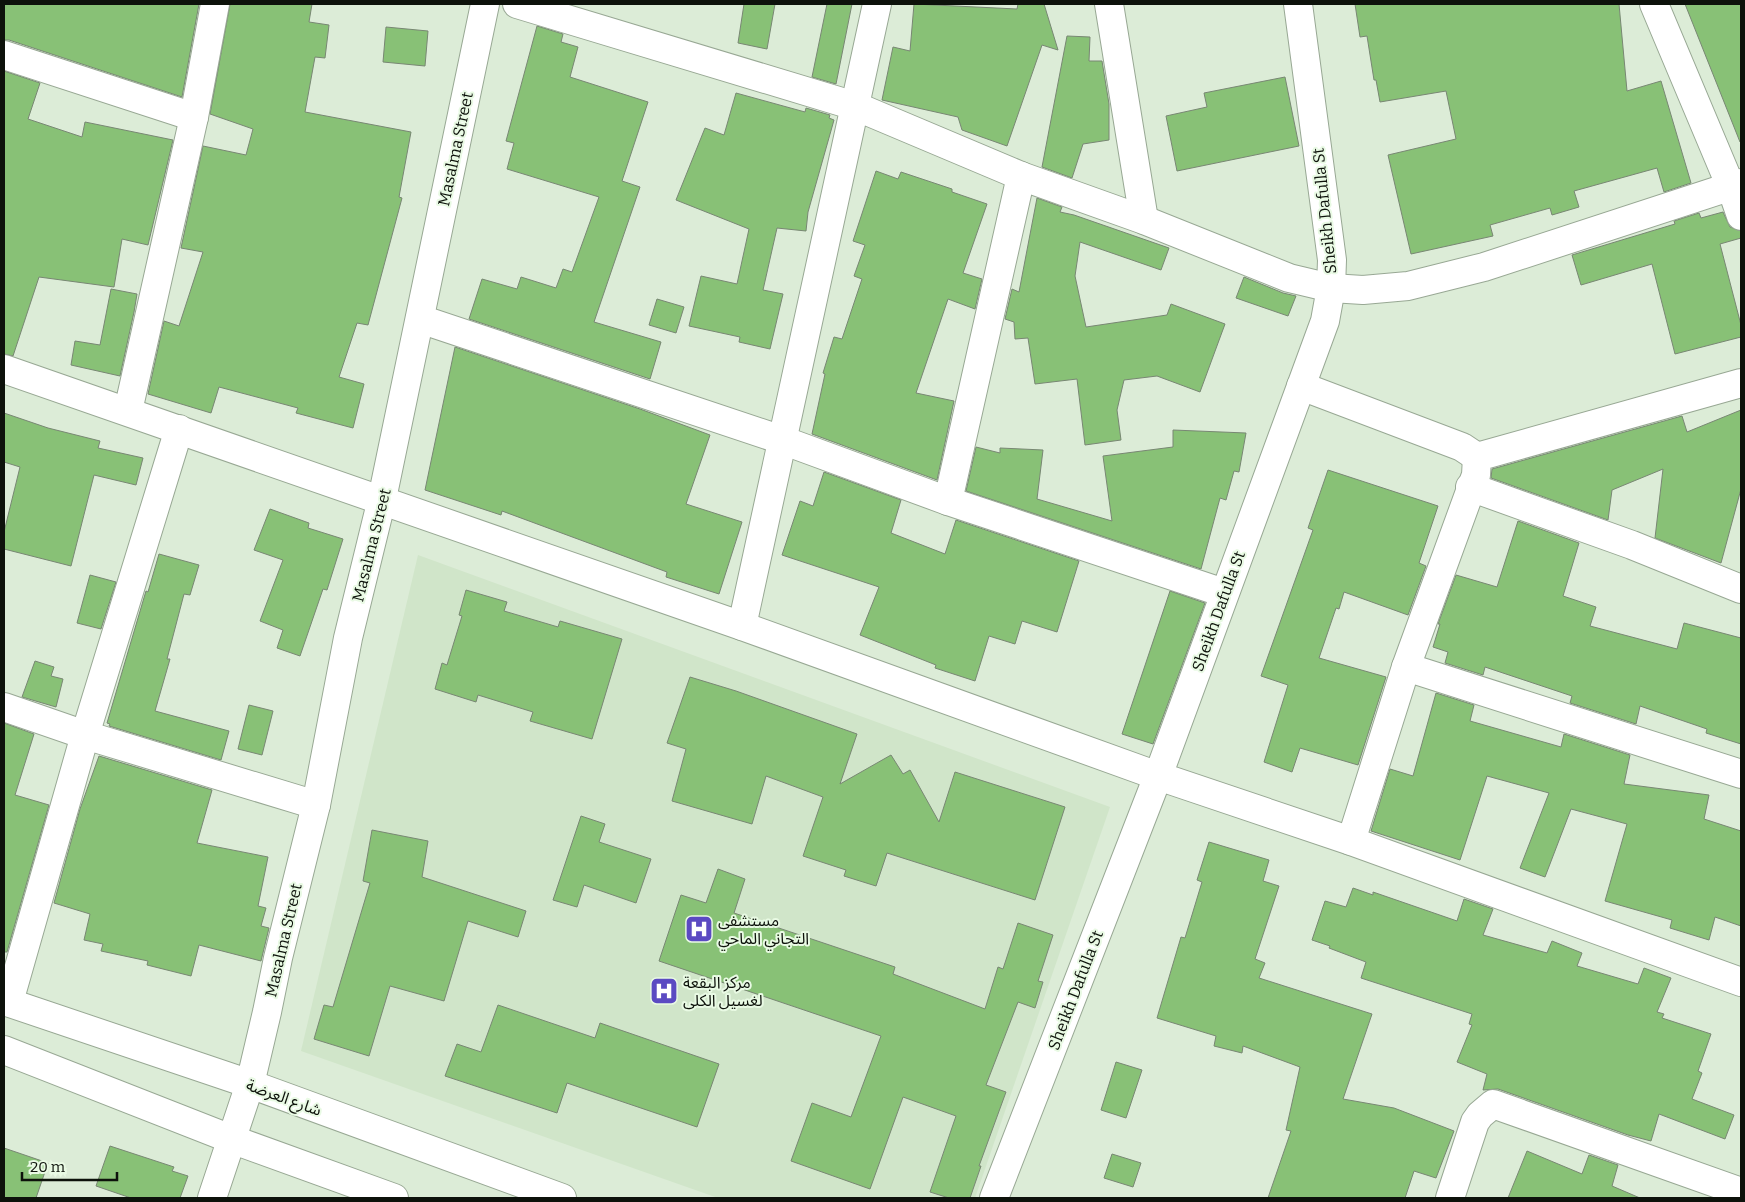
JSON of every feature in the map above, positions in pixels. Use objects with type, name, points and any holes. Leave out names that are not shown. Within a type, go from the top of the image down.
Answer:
[{"type":"street","points":[[128,412],[194,117],[215,4]]},
{"type":"street","name":"Masalma Street","points":[[212,1198],[250,1084],[278,958],[316,805],[348,638],[382,499],[485,4]]},
{"type":"street","points":[[517,4],[855,106],[1021,176],[1144,220],[1289,278],[1331,288],[1363,290],[1408,286],[1484,267],[1736,185]]},
{"type":"street","points":[[742,626],[877,4]]},
{"type":"street","points":[[1109,4],[1144,220]]},
{"type":"street","name":"Sheikh Dafulla St","points":[[994,1198],[1158,776],[1325,321],[1331,288],[1332,260],[1298,4]]},
{"type":"street","points":[[1654,4],[1736,185],[1741,216]]},
{"type":"street","points":[[4,55],[194,117]]},
{"type":"street","points":[[948,501],[1021,176]]},
{"type":"street","points":[[420,319],[782,440],[948,501],[1224,593]]},
{"type":"street","points":[[4,369],[382,499],[742,626],[1158,776],[1351,841],[1741,982]]},
{"type":"street","points":[[1477,457],[1741,383]]},
{"type":"street","points":[[1300,386],[1462,446],[1477,457]]},
{"type":"street","points":[[6,1002],[84,735],[179,429]]},
{"type":"street","points":[[1351,841],[1406,667],[1470,486],[1476,475],[1477,457]]},
{"type":"street","points":[[1470,486],[1632,545],[1741,589]]},
{"type":"street","points":[[1406,667],[1741,774]]},
{"type":"street","points":[[4,707],[84,735],[316,805]]},
{"type":"street","name":"شارع العرضة","points":[[6,1002],[250,1084],[562,1198]]},
{"type":"street","points":[[4,1050],[231,1139],[394,1198]]},
{"type":"street","points":[[1450,1198],[1476,1122],[1480,1115],[1493,1104],[1741,1192]]},
{"type":"shaded area","name":"مستشفى التجاني الماحي","points":[[418,555],[1110,807],[975,1198],[718,1198],[301,1051]]},
{"type":"building","points":[[4,4],[199,4],[182,97],[9,40],[4,40]]},
{"type":"building","points":[[230,4],[312,4],[309,22],[329,25],[325,58],[315,57],[305,112],[411,132],[399,197],[402,198],[368,325],[357,323],[339,377],[364,384],[353,428],[296,413],[298,408],[219,387],[211,413],[148,394],[164,321],[179,326],[203,252],[181,248],[203,146],[246,155],[253,129],[210,114]]},
{"type":"building","points":[[744,4],[775,4],[767,49],[738,43]]},
{"type":"building","points":[[827,4],[852,4],[836,84],[812,77]]},
{"type":"building","points":[[914,4],[1017,9],[1018,4],[1044,4],[1058,50],[1042,45],[1007,146],[962,130],[958,117],[882,100],[893,47],[910,51]]},
{"type":"building","points":[[1355,4],[1619,4],[1627,91],[1661,81],[1691,183],[1664,192],[1657,168],[1574,191],[1579,207],[1552,215],[1550,208],[1490,225],[1493,236],[1411,254],[1388,155],[1456,139],[1446,91],[1380,102],[1376,80],[1374,80],[1367,36],[1360,37]]},
{"type":"building","points":[[1685,4],[1741,4],[1740,142]]},
{"type":"building","points":[[537,26],[563,34],[561,42],[578,47],[570,77],[648,102],[622,181],[640,187],[594,322],[661,342],[650,379],[469,319],[482,279],[517,289],[521,277],[556,288],[563,269],[572,272],[599,197],[507,169],[514,143],[506,141]]},
{"type":"building","points":[[386,27],[428,31],[425,66],[383,62]]},
{"type":"building","points":[[1067,36],[1090,37],[1089,61],[1102,61],[1109,104],[1109,140],[1083,144],[1072,178],[1042,167]]},
{"type":"building","points":[[4,71],[40,83],[28,119],[82,137],[85,122],[173,140],[148,245],[122,239],[114,287],[39,277],[13,356],[4,354]]},
{"type":"building","points":[[1285,77],[1299,146],[1177,171],[1166,116],[1207,107],[1204,93]]},
{"type":"building","points":[[736,93],[805,112],[806,108],[830,115],[829,118],[834,120],[808,212],[806,231],[777,228],[763,290],[783,294],[770,349],[739,342],[740,337],[689,326],[701,276],[737,284],[749,229],[676,200],[705,128],[724,135]]},
{"type":"building","points":[[876,171],[898,179],[901,172],[952,189],[952,192],[987,204],[963,273],[982,279],[975,309],[948,299],[916,393],[954,401],[937,480],[812,434],[825,374],[823,373],[834,337],[842,339],[862,279],[854,276],[865,245],[853,241]]},
{"type":"building","points":[[1037,198],[1062,207],[1060,212],[1074,215],[1169,248],[1161,270],[1080,242],[1075,276],[1086,327],[1167,315],[1171,304],[1225,324],[1200,392],[1157,376],[1124,380],[1117,410],[1121,440],[1085,445],[1077,379],[1035,384],[1028,338],[1015,339],[1014,322],[1005,319],[1012,289],[1019,292]]},
{"type":"building","points":[[1723,212],[1730,227],[1741,231],[1741,238],[1720,244],[1741,325],[1741,337],[1675,354],[1652,264],[1581,285],[1572,255],[1675,224],[1674,221],[1699,213],[1701,218]]},
{"type":"building","points":[[1244,277],[1283,293],[1296,296],[1288,316],[1236,298]]},
{"type":"building","points":[[111,289],[137,294],[120,376],[71,365],[75,341],[100,345]]},
{"type":"building","points":[[657,299],[684,307],[676,333],[649,325]]},
{"type":"building","points":[[455,347],[640,409],[710,435],[686,504],[742,522],[719,594],[666,577],[667,572],[502,511],[501,515],[425,490]]},
{"type":"building","points":[[1741,410],[1741,489],[1721,563],[1655,538],[1663,469],[1612,490],[1608,520],[1491,478],[1492,469],[1682,416],[1687,432]]},
{"type":"building","points":[[4,413],[48,428],[100,441],[98,448],[143,458],[136,485],[94,475],[71,566],[4,549],[4,532],[20,467],[4,462]]},
{"type":"building","points":[[1173,430],[1246,433],[1239,472],[1234,471],[1226,500],[1220,498],[1201,569],[966,491],[976,447],[1000,453],[1000,448],[1043,450],[1037,499],[1112,521],[1103,456],[1173,447]]},
{"type":"building","points":[[1328,470],[1438,506],[1419,563],[1426,566],[1408,615],[1344,592],[1339,609],[1336,608],[1319,658],[1386,677],[1358,765],[1300,748],[1292,772],[1264,762],[1288,685],[1261,676],[1313,530],[1308,528]]},
{"type":"building","points":[[824,472],[901,500],[891,533],[945,554],[956,520],[1079,561],[1057,632],[1022,621],[1015,644],[989,636],[975,681],[935,668],[936,665],[860,635],[879,587],[782,555],[800,501],[813,506]]},
{"type":"building","points":[[270,509],[309,523],[308,528],[343,539],[327,590],[323,589],[300,656],[277,648],[283,630],[260,621],[283,560],[254,550]]},
{"type":"building","points":[[1518,521],[1579,543],[1563,596],[1596,607],[1590,626],[1677,649],[1684,623],[1741,638],[1741,744],[1706,733],[1707,729],[1640,706],[1636,724],[1570,703],[1572,696],[1485,667],[1483,675],[1445,663],[1448,652],[1433,647],[1440,624],[1438,624],[1456,575],[1497,587]]},
{"type":"building","points":[[159,554],[199,565],[190,595],[184,594],[167,659],[170,659],[155,711],[229,731],[221,760],[109,726],[110,724],[107,723],[146,591],[148,592]]},
{"type":"building","points":[[90,575],[116,582],[101,629],[77,623]]},
{"type":"building","points":[[466,590],[507,602],[504,611],[558,627],[560,621],[622,639],[592,739],[530,721],[533,712],[478,695],[476,702],[435,689],[442,663],[447,665],[462,616],[459,615]]},
{"type":"building","points":[[1170,591],[1205,603],[1153,744],[1122,734]]},
{"type":"building","points":[[35,661],[54,667],[51,676],[63,679],[56,707],[22,697]]},
{"type":"building","points":[[690,677],[736,691],[857,734],[840,784],[891,755],[903,774],[910,770],[939,822],[955,772],[1065,807],[1035,900],[887,853],[876,886],[844,876],[846,870],[803,856],[823,797],[766,776],[752,824],[672,801],[686,749],[667,743]]},
{"type":"building","points":[[1436,693],[1474,705],[1470,721],[1561,747],[1564,734],[1630,755],[1624,784],[1709,795],[1704,819],[1741,831],[1741,926],[1715,917],[1709,940],[1670,928],[1672,920],[1605,901],[1627,824],[1571,809],[1545,877],[1520,868],[1549,793],[1487,776],[1460,860],[1371,831],[1390,769],[1413,776]]},
{"type":"building","points":[[249,705],[273,711],[262,755],[238,749]]},
{"type":"building","points":[[4,723],[34,734],[15,795],[49,805],[7,952],[4,952]]},
{"type":"building","points":[[99,756],[212,790],[197,843],[268,857],[258,906],[266,908],[261,926],[269,928],[261,961],[199,945],[191,976],[147,965],[148,961],[101,951],[103,944],[84,940],[90,914],[54,903],[80,809]]},
{"type":"building","points":[[581,816],[605,824],[599,842],[651,859],[636,903],[584,885],[577,907],[553,900]]},
{"type":"building","points":[[372,830],[428,841],[422,877],[526,911],[518,937],[468,921],[444,1001],[390,986],[369,1056],[314,1039],[324,1005],[333,1007],[370,883],[363,881]]},
{"type":"building","points":[[1209,842],[1269,860],[1263,881],[1279,886],[1255,959],[1265,963],[1259,978],[1372,1014],[1343,1099],[1394,1108],[1454,1131],[1436,1178],[1414,1171],[1405,1198],[1268,1198],[1291,1131],[1286,1130],[1300,1067],[1243,1046],[1242,1053],[1214,1046],[1216,1036],[1157,1018],[1181,937],[1185,938],[1202,882],[1197,880]]},
{"type":"building","points":[[718,869],[745,879],[734,913],[895,967],[893,974],[985,1009],[998,967],[1003,969],[1018,923],[1053,935],[1038,981],[1043,982],[1035,1008],[1018,1002],[986,1085],[1006,1092],[979,1166],[981,1166],[970,1198],[949,1198],[930,1192],[956,1116],[903,1097],[870,1189],[791,1161],[812,1103],[851,1117],[881,1036],[659,961],[681,895],[706,903]]},
{"type":"building","points":[[1353,888],[1373,895],[1373,892],[1457,921],[1464,899],[1493,909],[1483,935],[1547,953],[1552,941],[1582,953],[1577,966],[1638,984],[1644,968],[1671,978],[1657,1012],[1664,1014],[1662,1018],[1711,1034],[1698,1071],[1702,1073],[1692,1099],[1734,1115],[1725,1139],[1659,1114],[1651,1141],[1628,1135],[1498,1089],[1483,1090],[1487,1074],[1457,1062],[1472,1025],[1469,1024],[1472,1014],[1361,978],[1366,962],[1312,940],[1325,901],[1346,907]]},
{"type":"building","points":[[498,1005],[595,1038],[600,1023],[719,1064],[697,1127],[567,1083],[557,1113],[445,1076],[457,1044],[481,1052]]},
{"type":"building","points":[[1116,1062],[1142,1070],[1126,1118],[1101,1110]]},
{"type":"building","points":[[110,1146],[174,1167],[172,1171],[188,1176],[180,1198],[131,1198],[96,1186]]},
{"type":"building","points":[[4,1148],[48,1163],[36,1198],[4,1198]]},
{"type":"building","points":[[1527,1151],[1582,1174],[1589,1155],[1618,1165],[1612,1186],[1640,1198],[1508,1198]]},
{"type":"building","points":[[1112,1154],[1141,1163],[1133,1187],[1104,1178]]},
{"type":"place","name":"مستشفى التجاني الماحي","points":[[699,929]]},
{"type":"place","name":"مركز البقعة لغسيل الكلى","points":[[664,991]]}]
